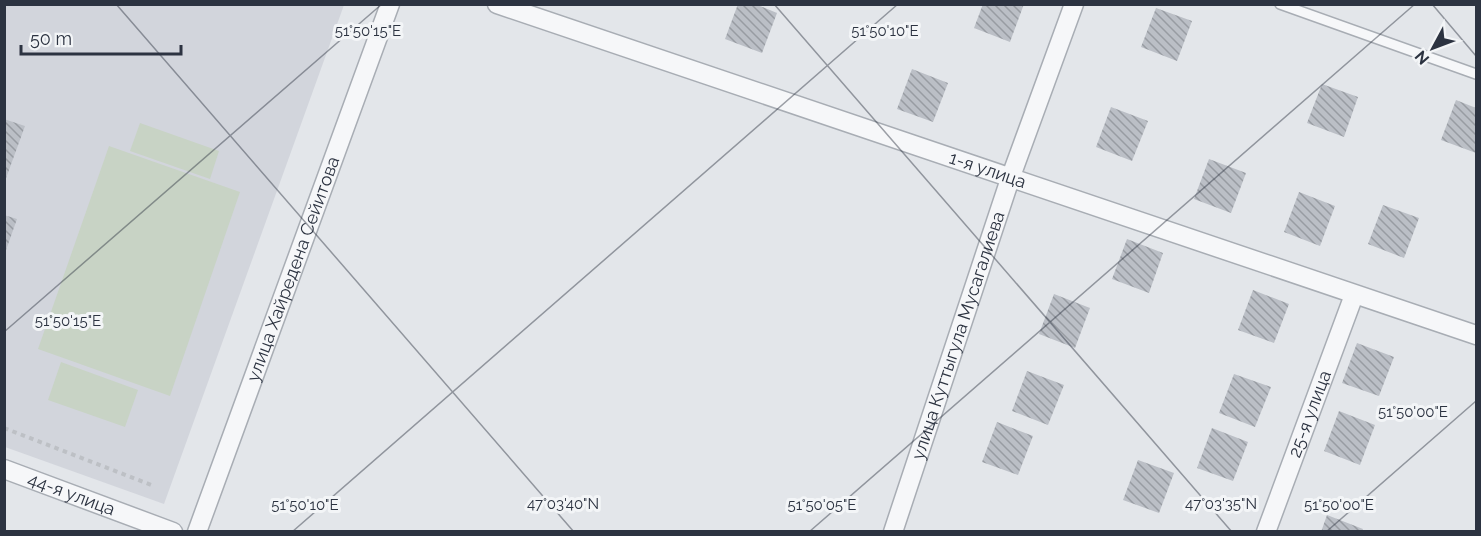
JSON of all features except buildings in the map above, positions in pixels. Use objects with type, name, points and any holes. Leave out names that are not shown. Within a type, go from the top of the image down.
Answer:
[{"type":"street","name":"улица Хайредена Сейитова","points":[[197,531],[390,4]]},
{"type":"street","name":"1-я улица","points":[[497,4],[1476,335]]},
{"type":"street","name":"улица Куттыгула Мусагалиева","points":[[893,531],[1010,179],[1074,4]]},
{"type":"street","name":"25-я улица","points":[[1266,531],[1354,295]]},
{"type":"street","name":"44-я улица","points":[[4,470],[173,531]]},
{"type":"lane","points":[[1280,4],[1476,74]]},
{"type":"path","points":[[4,428],[154,486]]},
{"type":"shaded area","points":[[5,5],[344,5],[164,504],[5,447]]},
{"type":"green space","points":[[140,123],[219,151],[210,179],[130,151]]},
{"type":"green space","points":[[109,146],[240,192],[170,396],[38,349]]},
{"type":"green space","points":[[61,362],[138,390],[125,427],[48,400]]}]
